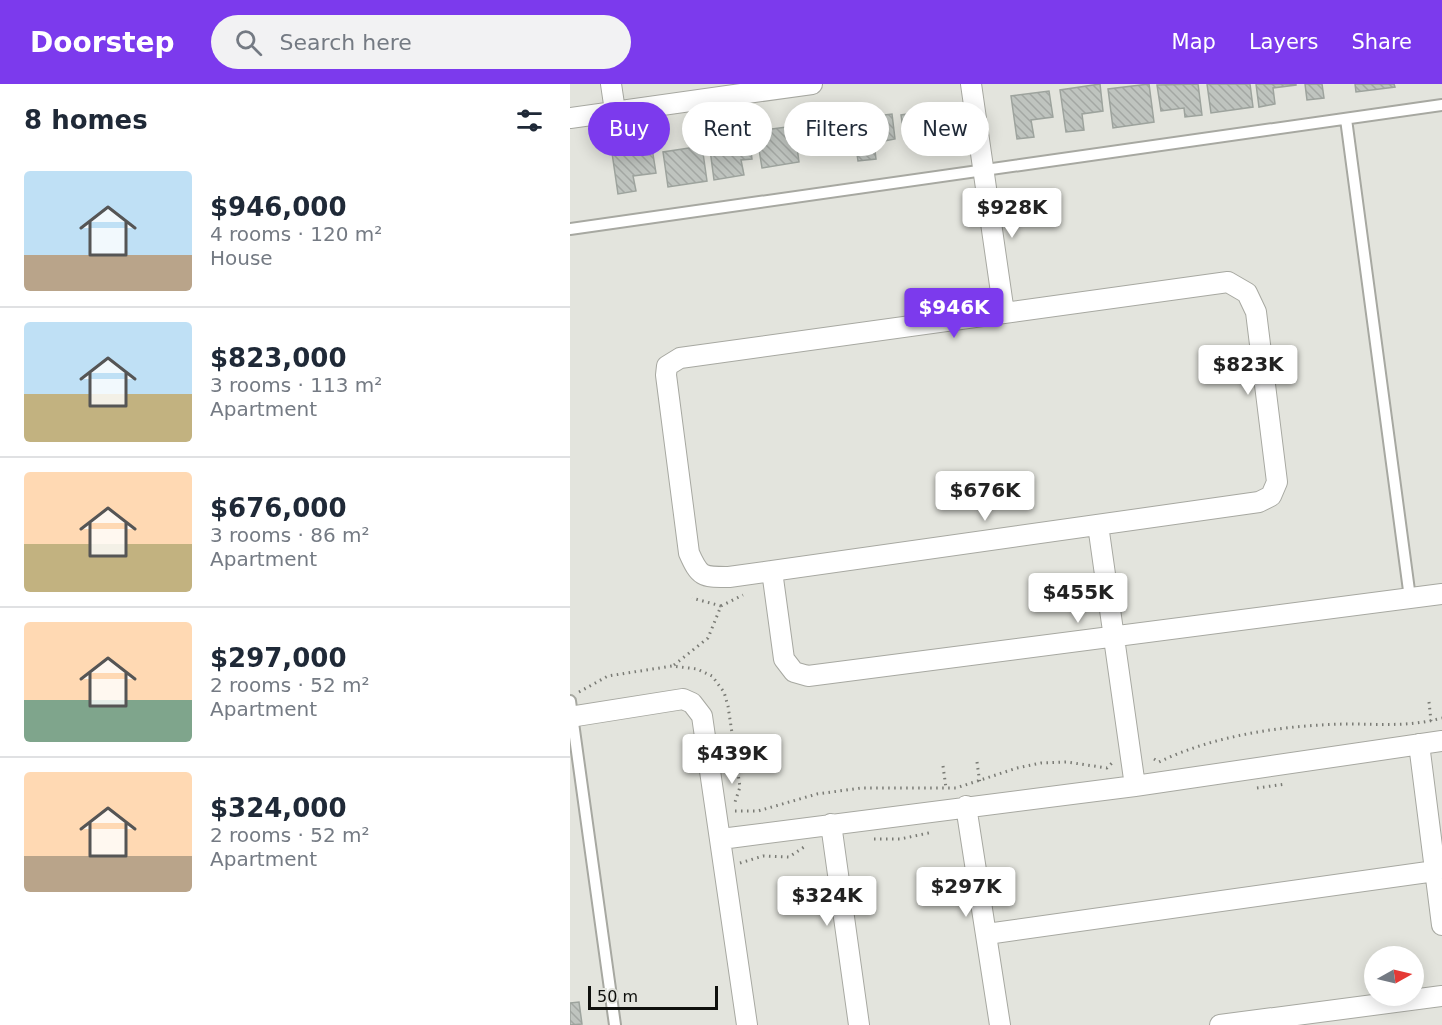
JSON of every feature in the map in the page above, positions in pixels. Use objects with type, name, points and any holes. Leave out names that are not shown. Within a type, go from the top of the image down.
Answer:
[{"type":"street","points":[[611,84],[614,102]]},
{"type":"street","points":[[664,102],[729,90],[812,84]]},
{"type":"street","points":[[971,84],[1004,314]]},
{"type":"street","points":[[570,118],[588,115]]},
{"type":"street","points":[[1228,282],[1247,293],[1256,312],[1277,482],[1271,496],[1259,502],[729,577],[706,577],[697,572],[689,553],[666,375],[667,366],[680,358],[1004,314],[1228,282]]},
{"type":"street","points":[[1098,525],[1135,786]]},
{"type":"street","points":[[772,571],[784,659],[794,672],[808,676],[1442,594]]},
{"type":"street","points":[[571,712],[683,699],[692,703],[702,716],[747,1025]]},
{"type":"street","points":[[721,839],[1135,786],[1431,738],[1435,871],[1442,925]]},
{"type":"street","points":[[966,806],[1000,1025]]},
{"type":"street","points":[[831,824],[859,1025]]},
{"type":"street","points":[[987,934],[1435,871]]},
{"type":"street","points":[[1220,1025],[1442,996]]},
{"type":"lane","points":[[570,229],[1442,105]]},
{"type":"lane","points":[[1346,119],[1410,598]]},
{"type":"lane","points":[[571,712],[615,1025]]},
{"type":"path","points":[[672,666],[708,638],[721,606],[748,592]]},
{"type":"path","points":[[692,598],[721,606]]},
{"type":"path","points":[[1429,702],[1431,738]]},
{"type":"path","points":[[1154,759],[1159,762],[1222,741],[1286,729],[1346,724],[1396,726],[1442,718]]},
{"type":"path","points":[[977,762],[981,793]]},
{"type":"path","points":[[733,811],[758,811],[817,794],[861,789],[946,788],[980,782],[1017,768],[1041,764],[1067,762],[1107,768],[1110,764]]},
{"type":"path","points":[[943,766],[948,796]]},
{"type":"path","points":[[738,853],[739,863],[763,856],[789,857],[813,844]]},
{"type":"building","points":[[1100,84],[1103,111],[1082,114],[1084,130],[1066,132],[1060,90]]},
{"type":"building","points":[[1149,84],[1154,122],[1113,128],[1108,89]]},
{"type":"building","points":[[1198,84],[1202,115],[1185,117],[1184,108],[1161,111],[1157,85]]},
{"type":"building","points":[[1207,84],[1250,84],[1253,107],[1211,113]]},
{"type":"building","points":[[1256,84],[1296,85],[1273,88],[1275,104],[1259,107]]},
{"type":"building","points":[[1305,84],[1322,84],[1324,98],[1307,100]]},
{"type":"building","points":[[1355,84],[1394,84],[1395,87],[1356,92]]},
{"type":"building","points":[[1049,91],[1053,117],[1031,120],[1034,137],[1017,139],[1011,96]]},
{"type":"building","points":[[889,114],[892,114],[895,139],[889,140]]},
{"type":"building","points":[[784,127],[784,156],[798,156],[799,162],[762,168],[760,156],[772,156],[772,129]]},
{"type":"building","points":[[682,149],[682,156],[703,156],[707,181],[668,187],[664,156],[670,156],[670,151]]},
{"type":"building","points":[[612,156],[653,156],[656,173],[633,176],[636,191],[618,194]]},
{"type":"building","points":[[711,156],[752,156],[752,159],[741,160],[744,175],[714,180]]},
{"type":"building","points":[[857,156],[876,156],[876,159],[858,161]]},
{"type":"building","points":[[579,1002],[582,1024],[570,1025],[570,1003]]}]
